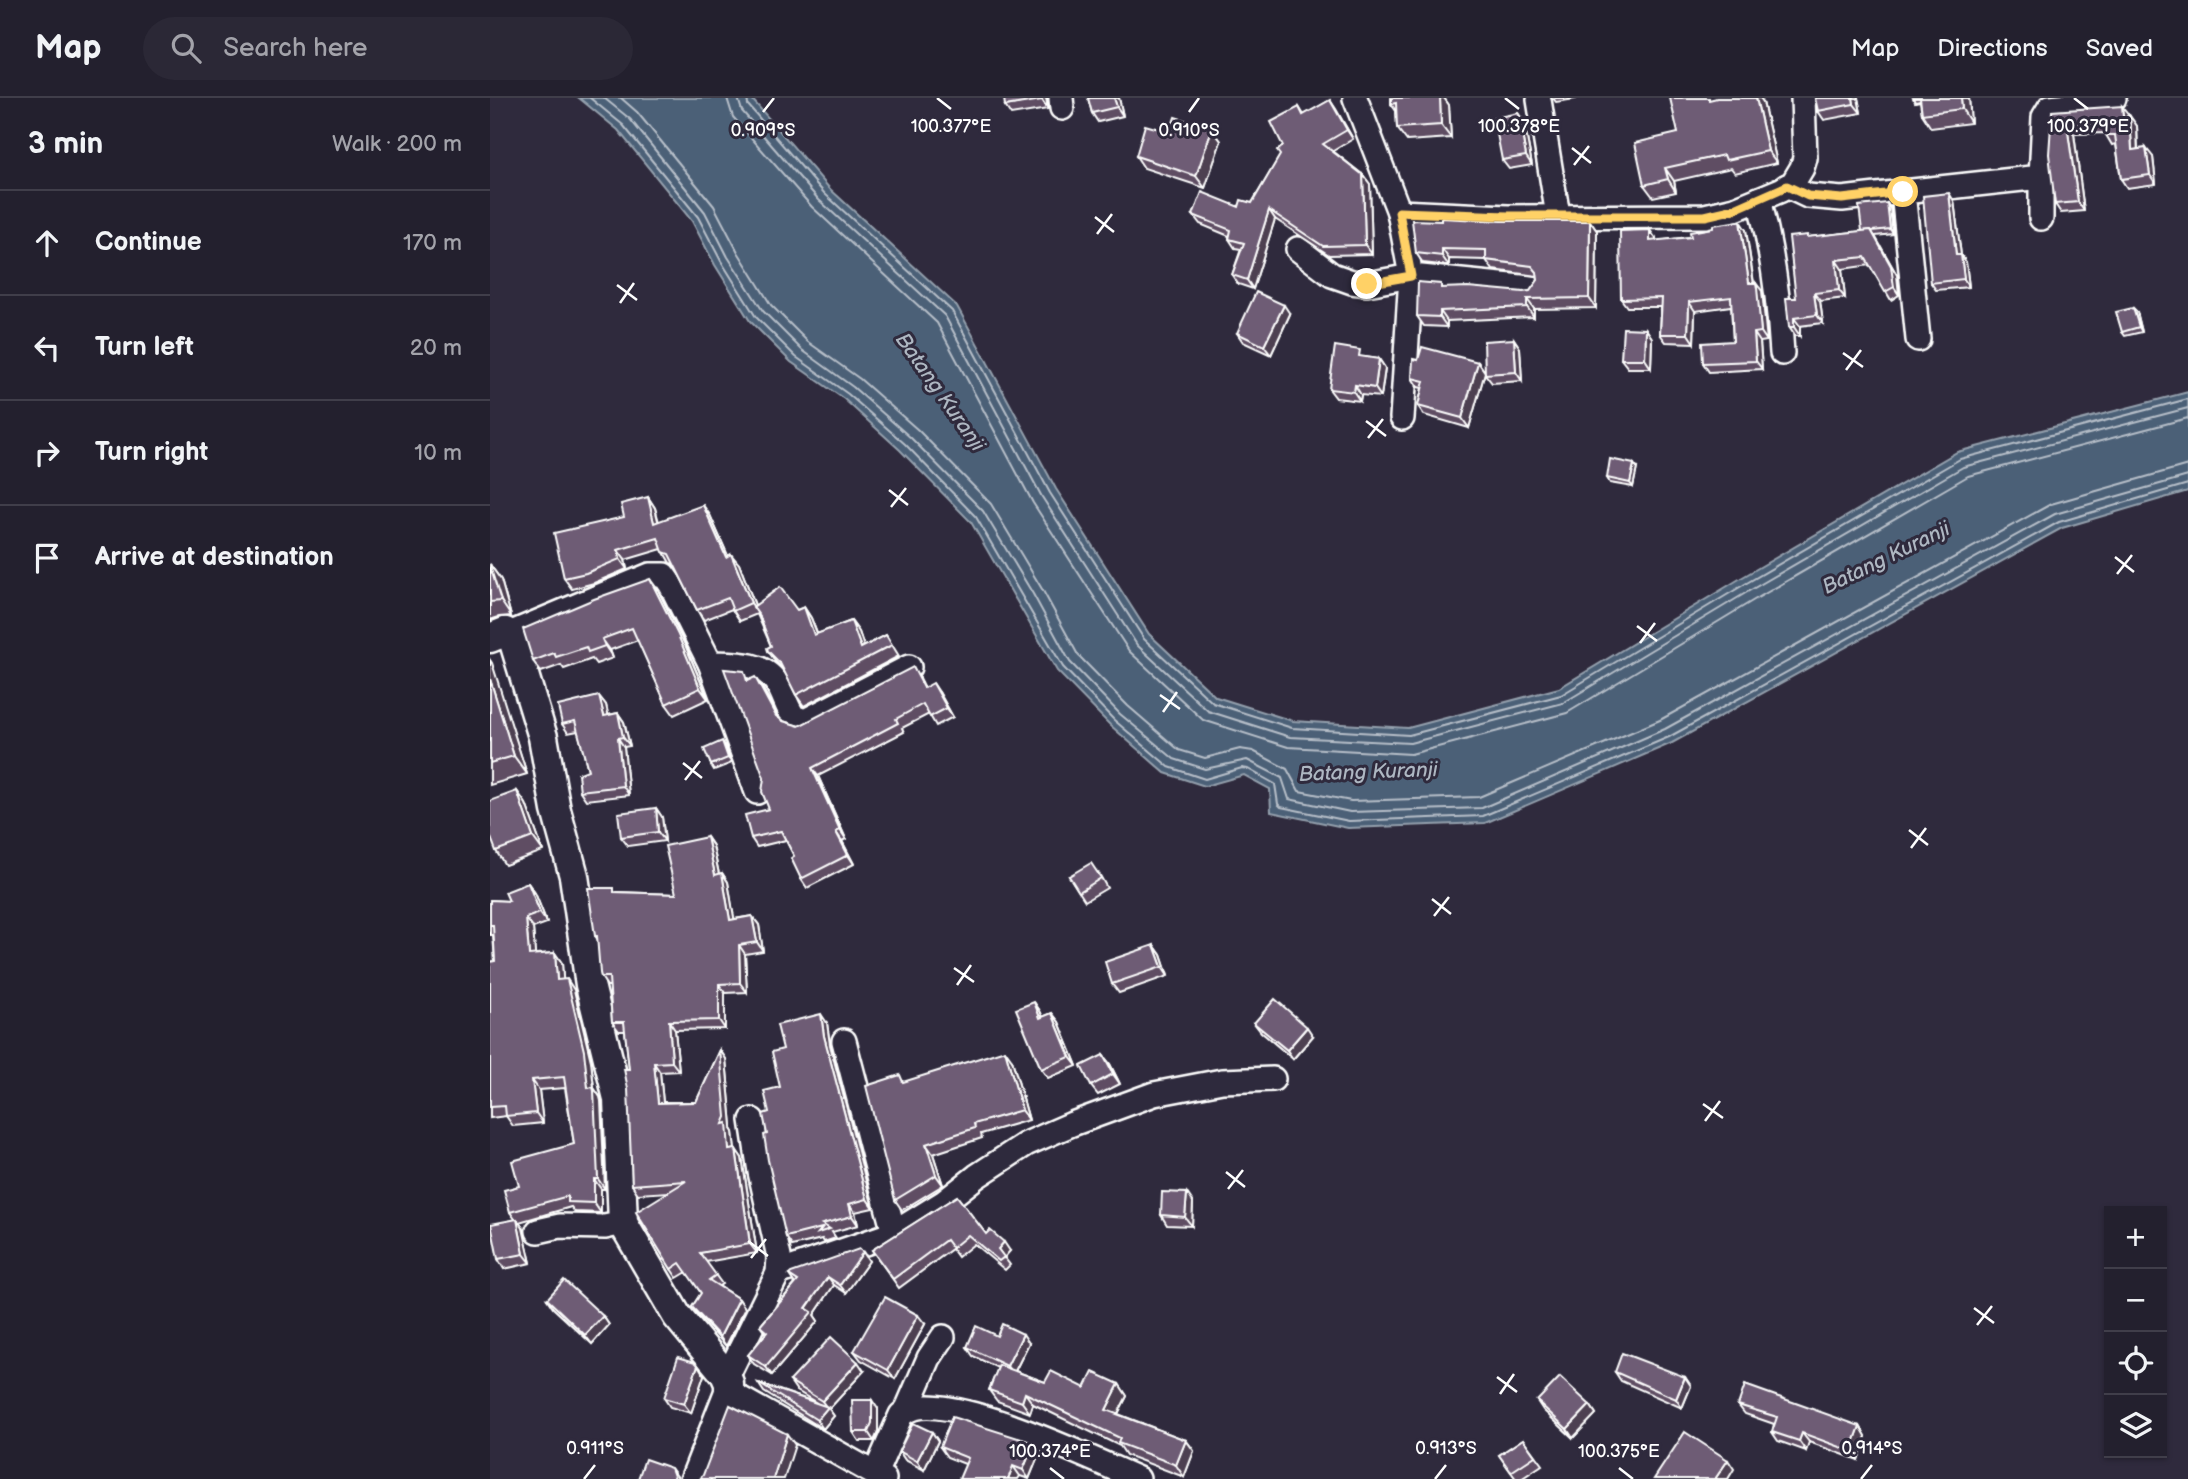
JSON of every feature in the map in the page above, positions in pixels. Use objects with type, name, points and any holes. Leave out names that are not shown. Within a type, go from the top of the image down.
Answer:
[{"type":"street","points":[[1355,98],[1399,212],[1411,276],[1402,418]]},
{"type":"street","points":[[1399,212],[1508,216],[1705,216],[1735,209],[1787,186],[1797,177],[1805,158],[1803,98]]},
{"type":"street","points":[[2041,218],[2045,117],[2050,107],[2109,101],[2114,98]]},
{"type":"street","points":[[1539,100],[1558,216]]},
{"type":"street","points":[[1787,186],[1808,196],[1842,199],[2041,177]]},
{"type":"street","points":[[1903,192],[1918,339]]},
{"type":"street","points":[[1759,199],[1769,239],[1780,309],[1782,353]]},
{"type":"street","points":[[1298,249],[1332,275],[1352,282],[1367,284],[1411,276],[1531,288]]},
{"type":"street","points":[[499,636],[658,574],[664,575],[710,663],[757,792]]},
{"type":"street","points":[[499,636],[513,639],[543,737],[556,810],[574,876],[590,985],[618,1100],[623,1223],[677,1316],[728,1385],[879,1477],[901,1415],[907,1409],[929,1358],[943,1338]]},
{"type":"street","points":[[710,663],[737,664],[761,669],[776,682],[794,717],[805,721],[909,667]]},
{"type":"street","points":[[844,1041],[894,1233]]},
{"type":"street","points":[[778,1273],[894,1233],[944,1202],[977,1176],[1026,1144],[1072,1124],[1154,1094],[1222,1081],[1273,1080]]},
{"type":"street","points":[[695,1479],[728,1385],[778,1273],[779,1257],[760,1172],[752,1120]]},
{"type":"street","points":[[538,1231],[560,1226],[605,1227],[623,1223]]},
{"type":"street","points":[[907,1409],[917,1406],[974,1413],[993,1422],[1027,1430],[1138,1479]]},
{"type":"water","name":"Batang Kuranji","points":[[579,98],[751,98],[830,189],[957,306],[1056,489],[1149,634],[1216,697],[1293,721],[1408,728],[1559,688],[1957,452],[2188,392],[2188,491],[2062,528],[1672,743],[1485,823],[1348,828],[1271,812],[1270,789],[1244,775],[1205,786],[1165,773],[1110,725],[1057,671],[971,522],[900,450],[844,399],[791,362],[750,321],[715,265],[692,221],[618,130]]},
{"type":"building","points":[[1004,98],[1041,98],[1042,100],[1005,106]]},
{"type":"building","points":[[1088,98],[1114,98],[1117,107],[1092,113]]},
{"type":"building","points":[[1391,98],[1440,98],[1441,125],[1397,128],[1396,103],[1391,104]]},
{"type":"building","points":[[1670,98],[1756,98],[1768,151],[1726,160],[1724,155],[1665,168],[1668,179],[1644,185],[1635,143],[1678,133]]},
{"type":"building","points":[[1815,98],[1853,98],[1854,104],[1818,111]]},
{"type":"building","points":[[1920,98],[1961,98],[1962,109],[1922,114]]},
{"type":"building","points":[[1330,100],[1347,130],[1323,144],[1363,175],[1365,245],[1323,246],[1269,210],[1247,280],[1232,275],[1244,243],[1229,239],[1231,230],[1193,215],[1202,192],[1239,207],[1241,200],[1252,203],[1280,155],[1277,151],[1283,146],[1271,122],[1299,107],[1303,115]]},
{"type":"building","points":[[2122,106],[2123,117],[2130,116],[2132,150],[2146,148],[2150,175],[2121,179],[2115,135],[2106,135],[2105,124],[2067,125],[2078,202],[2055,204],[2049,154],[2052,111]]},
{"type":"building","points":[[1518,113],[1526,156],[1502,160],[1494,118]]},
{"type":"building","points":[[1175,117],[1212,129],[1196,176],[1136,156],[1145,125],[1170,132]]},
{"type":"building","points":[[1949,193],[1956,255],[1961,255],[1964,279],[1931,283],[1923,196]]},
{"type":"building","points":[[1887,203],[1890,229],[1862,231],[1859,206]]},
{"type":"building","points":[[1441,218],[1590,221],[1589,298],[1527,299],[1527,307],[1440,311],[1440,317],[1417,316],[1418,282],[1441,284],[1441,288],[1468,287],[1523,292],[1530,291],[1538,280],[1537,272],[1532,266],[1486,260],[1486,250],[1442,249],[1442,256],[1416,253],[1412,220],[1441,221]]},
{"type":"building","points":[[1740,221],[1749,283],[1756,283],[1757,288],[1761,332],[1754,333],[1756,361],[1703,363],[1702,343],[1733,341],[1731,297],[1689,302],[1688,334],[1660,334],[1662,298],[1621,299],[1620,231],[1650,230],[1650,241],[1691,237],[1690,232]]},
{"type":"building","points":[[1871,230],[1891,266],[1894,287],[1885,292],[1865,257],[1836,260],[1839,290],[1814,293],[1817,315],[1794,318],[1794,327],[1789,327],[1786,298],[1796,298],[1789,237]]},
{"type":"building","points":[[1256,292],[1284,305],[1264,346],[1237,333]]},
{"type":"building","points":[[2133,308],[2139,327],[2122,332],[2116,312]]},
{"type":"building","points":[[1623,328],[1646,329],[1645,359],[1621,359]]},
{"type":"building","points":[[1514,339],[1516,372],[1485,374],[1484,341]]},
{"type":"building","points":[[1335,346],[1360,350],[1359,356],[1379,359],[1375,388],[1355,385],[1354,392],[1329,389]]},
{"type":"building","points":[[1422,347],[1478,362],[1462,418],[1418,406],[1424,381],[1412,378],[1413,359],[1418,360]]},
{"type":"building","points":[[1610,459],[1634,464],[1630,483],[1607,478]]},
{"type":"building","points":[[648,497],[654,523],[703,505],[726,557],[731,554],[751,603],[733,611],[728,598],[697,610],[669,554],[663,552],[658,538],[618,550],[620,559],[586,573],[564,578],[554,533],[624,517],[621,504]]},
{"type":"building","points":[[490,566],[501,601],[490,602]]},
{"type":"building","points":[[650,579],[678,635],[700,688],[666,704],[632,628],[602,639],[605,646],[588,652],[586,647],[556,657],[554,653],[533,661],[523,629]]},
{"type":"building","points":[[780,587],[797,610],[804,607],[814,635],[851,621],[861,648],[886,635],[892,645],[796,695],[780,663],[768,651],[767,648],[771,646],[760,617],[753,607]]},
{"type":"building","points":[[913,667],[924,688],[933,683],[947,708],[930,717],[923,704],[896,719],[898,723],[812,768],[840,830],[836,832],[848,855],[801,879],[791,858],[794,856],[781,831],[751,838],[745,815],[769,809],[762,792],[764,778],[724,669],[744,671],[747,681],[755,677],[776,716],[799,726]]},
{"type":"building","points":[[490,679],[514,756],[490,763]]},
{"type":"building","points":[[599,696],[604,716],[618,713],[623,737],[618,738],[623,786],[580,791],[578,774],[588,770],[575,721],[562,724],[558,706]]},
{"type":"building","points":[[722,741],[728,758],[711,765],[704,749]]},
{"type":"building","points":[[517,791],[533,837],[496,851],[490,835],[490,801]]},
{"type":"building","points":[[656,808],[658,832],[621,837],[618,813]]},
{"type":"building","points":[[707,837],[715,875],[722,873],[730,920],[752,916],[757,942],[739,945],[740,983],[719,984],[719,1020],[669,1021],[672,1062],[654,1063],[658,1103],[696,1102],[720,1050],[726,1117],[723,1124],[727,1123],[729,1150],[736,1149],[750,1244],[700,1253],[716,1275],[709,1280],[739,1299],[720,1337],[692,1307],[701,1293],[680,1263],[671,1269],[636,1212],[686,1181],[632,1185],[628,1089],[624,1069],[629,1069],[624,1022],[612,1022],[609,977],[601,977],[600,973],[597,936],[588,888],[614,888],[614,892],[676,894],[665,846]]},
{"type":"building","points":[[1091,863],[1101,878],[1079,892],[1069,876]]},
{"type":"building","points":[[528,883],[540,913],[526,918],[529,955],[555,953],[557,980],[567,979],[584,1051],[588,1088],[593,1087],[594,1091],[598,1179],[594,1179],[594,1203],[568,1202],[568,1196],[510,1212],[504,1190],[519,1186],[512,1161],[574,1144],[564,1077],[532,1080],[536,1113],[506,1116],[505,1106],[490,1107],[490,962],[495,961],[490,900],[509,901],[505,892]]},
{"type":"building","points":[[1154,945],[1162,967],[1112,984],[1105,962]]},
{"type":"building","points":[[1275,999],[1307,1027],[1287,1050],[1254,1023]]},
{"type":"building","points":[[1034,1002],[1040,1018],[1052,1013],[1070,1057],[1041,1069],[1016,1009]]},
{"type":"building","points":[[821,1014],[824,1036],[867,1199],[849,1204],[852,1216],[822,1224],[830,1229],[818,1233],[822,1228],[786,1237],[764,1135],[767,1134],[763,1114],[769,1112],[764,1091],[780,1087],[772,1052],[783,1049],[777,1025]]},
{"type":"building","points":[[1005,1050],[1022,1110],[974,1124],[975,1128],[926,1144],[936,1175],[895,1200],[866,1086],[900,1075],[903,1082]]},
{"type":"building","points":[[1103,1055],[1113,1074],[1091,1086],[1081,1066]]},
{"type":"building","points":[[1162,1192],[1187,1193],[1185,1217],[1161,1215]]},
{"type":"building","points":[[957,1196],[986,1234],[990,1230],[1004,1242],[998,1249],[1004,1257],[999,1261],[968,1235],[952,1248],[946,1240],[893,1279],[872,1250]]},
{"type":"building","points":[[517,1219],[524,1254],[498,1259],[491,1224]]},
{"type":"building","points":[[859,1249],[863,1252],[840,1285],[828,1277],[806,1308],[812,1312],[766,1367],[748,1355],[767,1332],[760,1326],[798,1281],[789,1275],[791,1273]]},
{"type":"building","points":[[564,1280],[603,1316],[585,1335],[547,1299]]},
{"type":"building","points":[[885,1297],[918,1315],[888,1370],[854,1351]]},
{"type":"building","points":[[1002,1324],[1023,1334],[1007,1366],[967,1347],[976,1326],[997,1336]]},
{"type":"building","points":[[831,1337],[858,1362],[822,1401],[790,1381]]},
{"type":"building","points":[[1622,1353],[1685,1377],[1676,1399],[1615,1372]]},
{"type":"building","points":[[678,1357],[698,1365],[684,1404],[664,1398]]},
{"type":"building","points":[[999,1365],[1045,1382],[1051,1371],[1085,1388],[1093,1372],[1119,1384],[1106,1410],[1186,1440],[1176,1465],[1118,1443],[1120,1438],[1025,1393],[1022,1402],[989,1390]]},
{"type":"building","points":[[1560,1377],[1590,1405],[1567,1429],[1537,1401]]},
{"type":"building","points":[[758,1383],[828,1407],[817,1420]]},
{"type":"building","points":[[1745,1385],[1860,1426],[1851,1451],[1802,1433],[1799,1441],[1772,1432],[1777,1417],[1738,1405]]},
{"type":"building","points":[[852,1400],[872,1400],[872,1423],[868,1432],[853,1432]]},
{"type":"building","points":[[730,1405],[787,1434],[773,1479],[700,1479]]},
{"type":"building","points":[[952,1417],[1034,1443],[1023,1470],[1013,1466],[1008,1479],[959,1479],[968,1458],[940,1447]]},
{"type":"building","points":[[913,1423],[932,1432],[917,1461],[899,1451]]},
{"type":"building","points":[[1685,1432],[1728,1460],[1715,1479],[1654,1479]]},
{"type":"building","points":[[1523,1439],[1535,1456],[1511,1472],[1499,1455]]},
{"type":"building","points":[[645,1459],[671,1468],[675,1479],[638,1479]]},
{"type":"route","points":[[1367,284],[1411,276],[1399,212],[1508,216],[1705,216],[1735,209],[1787,186],[1808,196],[1842,199],[1903,192]]}]
